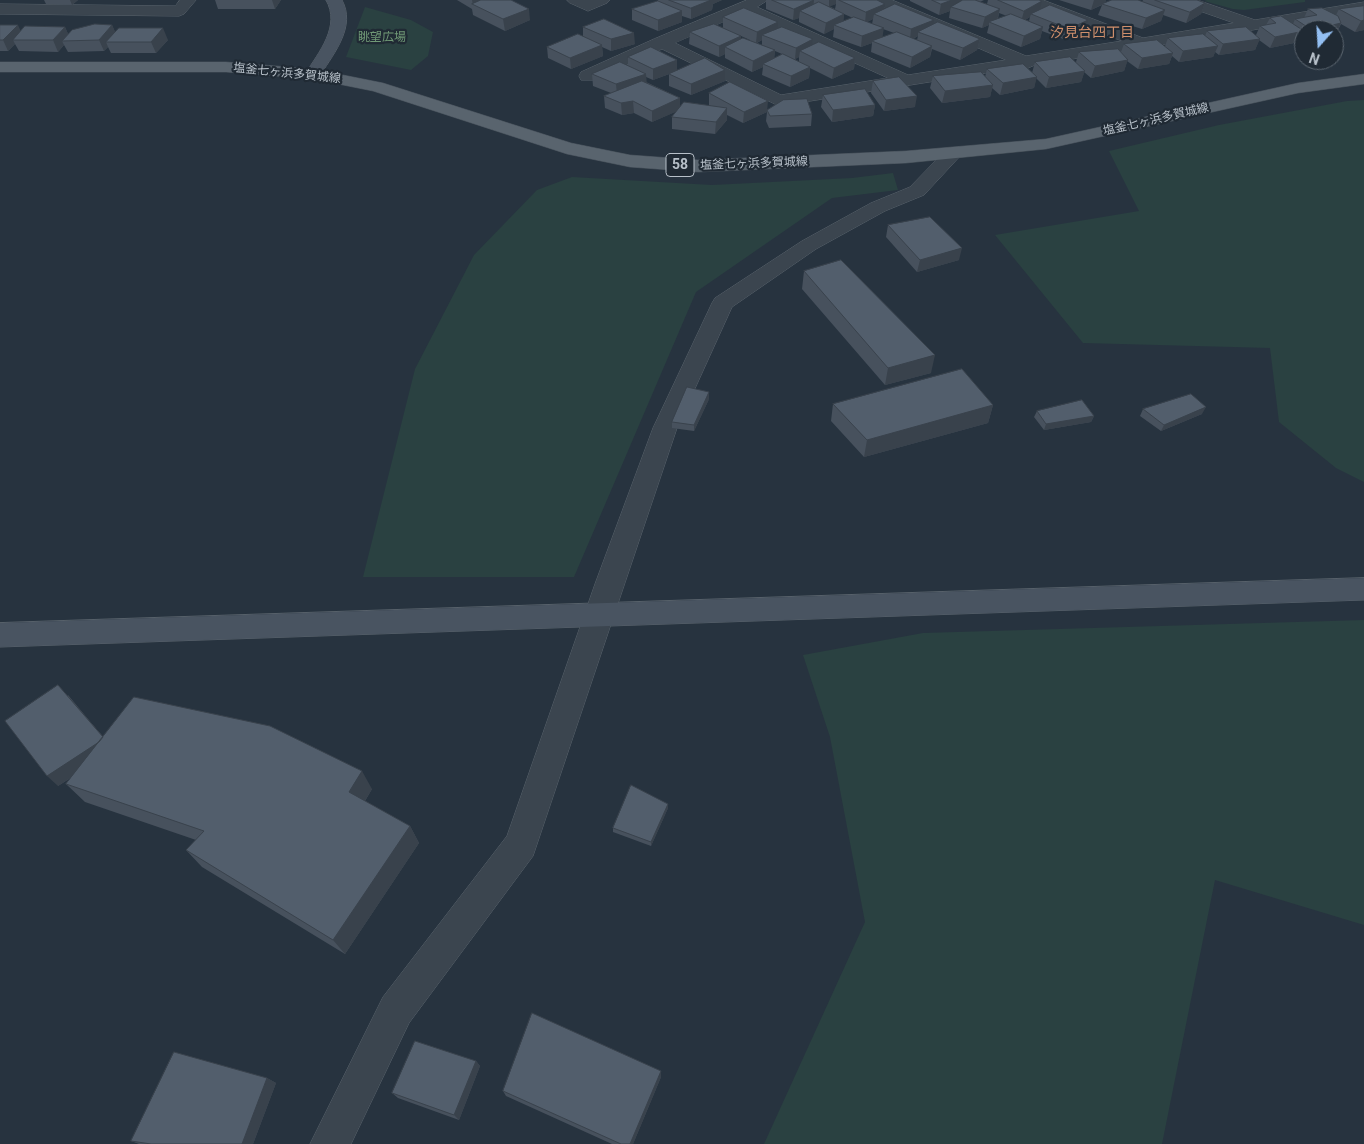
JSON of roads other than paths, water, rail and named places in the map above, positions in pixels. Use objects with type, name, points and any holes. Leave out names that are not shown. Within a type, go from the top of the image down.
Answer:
[{"type":"main road","name":"塩釜七ヶ浜多賀城線","points":[[0,67],[226,67],[313,74],[377,86],[543,141],[593,154],[630,160],[698,166],[761,165],[953,154],[1046,144],[1298,88],[1364,79]]},
{"type":"street","points":[[0,9],[179,11],[188,0]]},
{"type":"street","points":[[313,74],[338,28],[341,14],[334,0]]},
{"type":"street","points":[[575,0],[588,6],[602,0]]},
{"type":"street","points":[[587,76],[660,42],[760,0]]},
{"type":"street","points":[[879,0],[1028,63]]},
{"type":"street","points":[[1029,0],[1143,44]]},
{"type":"street","points":[[1182,0],[1255,25]]},
{"type":"street","points":[[1338,0],[1363,7]]},
{"type":"street","points":[[744,7],[907,82]]},
{"type":"street","points":[[660,42],[780,101],[1028,63],[1363,7]]},
{"type":"street","points":[[330,1144],[396,1010],[521,845],[599,614],[665,428],[723,304],[809,245],[878,207],[917,191],[953,154]]},
{"type":"street","points":[[0,635],[1364,589]]},
{"type":"district","name":"汐見台四丁目","points":[[1092,33]]},
{"type":"park label","name":"眺望広場","points":[[382,38]]}]
